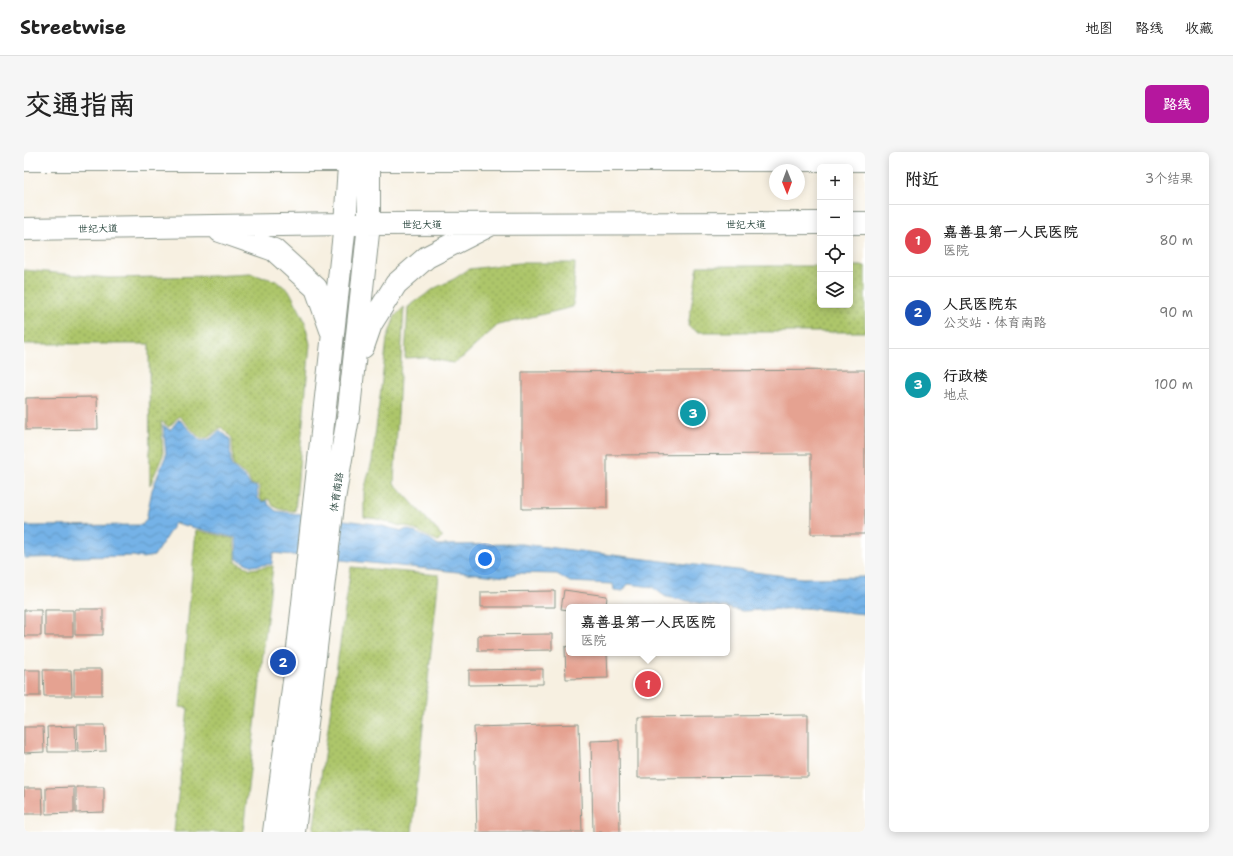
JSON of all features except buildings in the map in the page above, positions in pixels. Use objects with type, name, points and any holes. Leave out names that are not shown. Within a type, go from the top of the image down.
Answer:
[{"type":"main road","points":[[500,152],[520,160]]},
{"type":"main road","points":[[24,160],[234,156],[359,156],[520,160],[865,160]]},
{"type":"main road","name":"体育南路","points":[[294,832],[315,578],[323,504],[330,361],[345,224],[359,156]]},
{"type":"main road","name":"体育南路","points":[[323,504],[348,418],[369,224],[359,156]]},
{"type":"main road","name":"世纪大道","points":[[24,229],[345,224],[817,223]]},
{"type":"main road","points":[[853,223],[865,223]]},
{"type":"main road","points":[[352,383],[372,324],[396,284],[427,257],[491,224]]},
{"type":"main road","points":[[206,226],[274,250],[316,288],[332,333],[330,361]]},
{"type":"main road","name":"体育南路","points":[[274,832],[296,666],[315,578]]},
{"type":"green space","points":[[519,263],[575,263],[573,307],[498,325],[463,357],[453,363],[423,357],[405,358],[408,307],[435,288],[454,279],[469,269]]},
{"type":"green space","points":[[698,266],[817,266],[817,308],[853,308],[853,266],[865,266],[865,332],[697,332],[688,326]]},
{"type":"green space","points":[[24,270],[109,278],[251,274],[277,281],[290,292],[304,319],[310,344],[295,511],[276,508],[269,499],[262,501],[259,486],[251,484],[248,477],[233,465],[232,438],[221,427],[209,437],[201,439],[179,416],[169,427],[161,421],[163,455],[150,485],[149,344],[24,344]]},
{"type":"green space","points":[[404,307],[394,483],[443,537],[438,541],[407,526],[401,526],[364,517],[364,491],[372,461],[387,339],[395,316]]},
{"type":"green space","points":[[196,530],[234,539],[236,562],[251,569],[273,566],[243,832],[174,832],[188,708],[180,707]]},
{"type":"green space","points":[[351,567],[439,575],[412,832],[315,832],[314,826]]},
{"type":"water","points":[[179,419],[201,441],[210,439],[220,430],[230,439],[231,465],[246,478],[250,485],[257,487],[258,498],[262,502],[267,501],[276,511],[374,524],[402,531],[407,529],[430,539],[438,545],[522,544],[802,578],[865,577],[865,614],[804,608],[742,611],[730,609],[730,604],[704,604],[666,597],[652,587],[628,584],[623,591],[614,590],[613,584],[570,582],[557,574],[517,573],[507,577],[273,553],[272,564],[252,566],[237,559],[236,538],[175,523],[154,556],[142,558],[133,556],[24,558],[24,526],[142,525],[146,520],[152,490],[166,455],[163,425],[170,430]]},
{"type":"place","name":"行政楼","points":[[693,413]]},
{"type":"place","name":"人民医院东","points":[[283,662]]},
{"type":"place","name":"嘉善县第一人民医院","points":[[648,684]]}]
